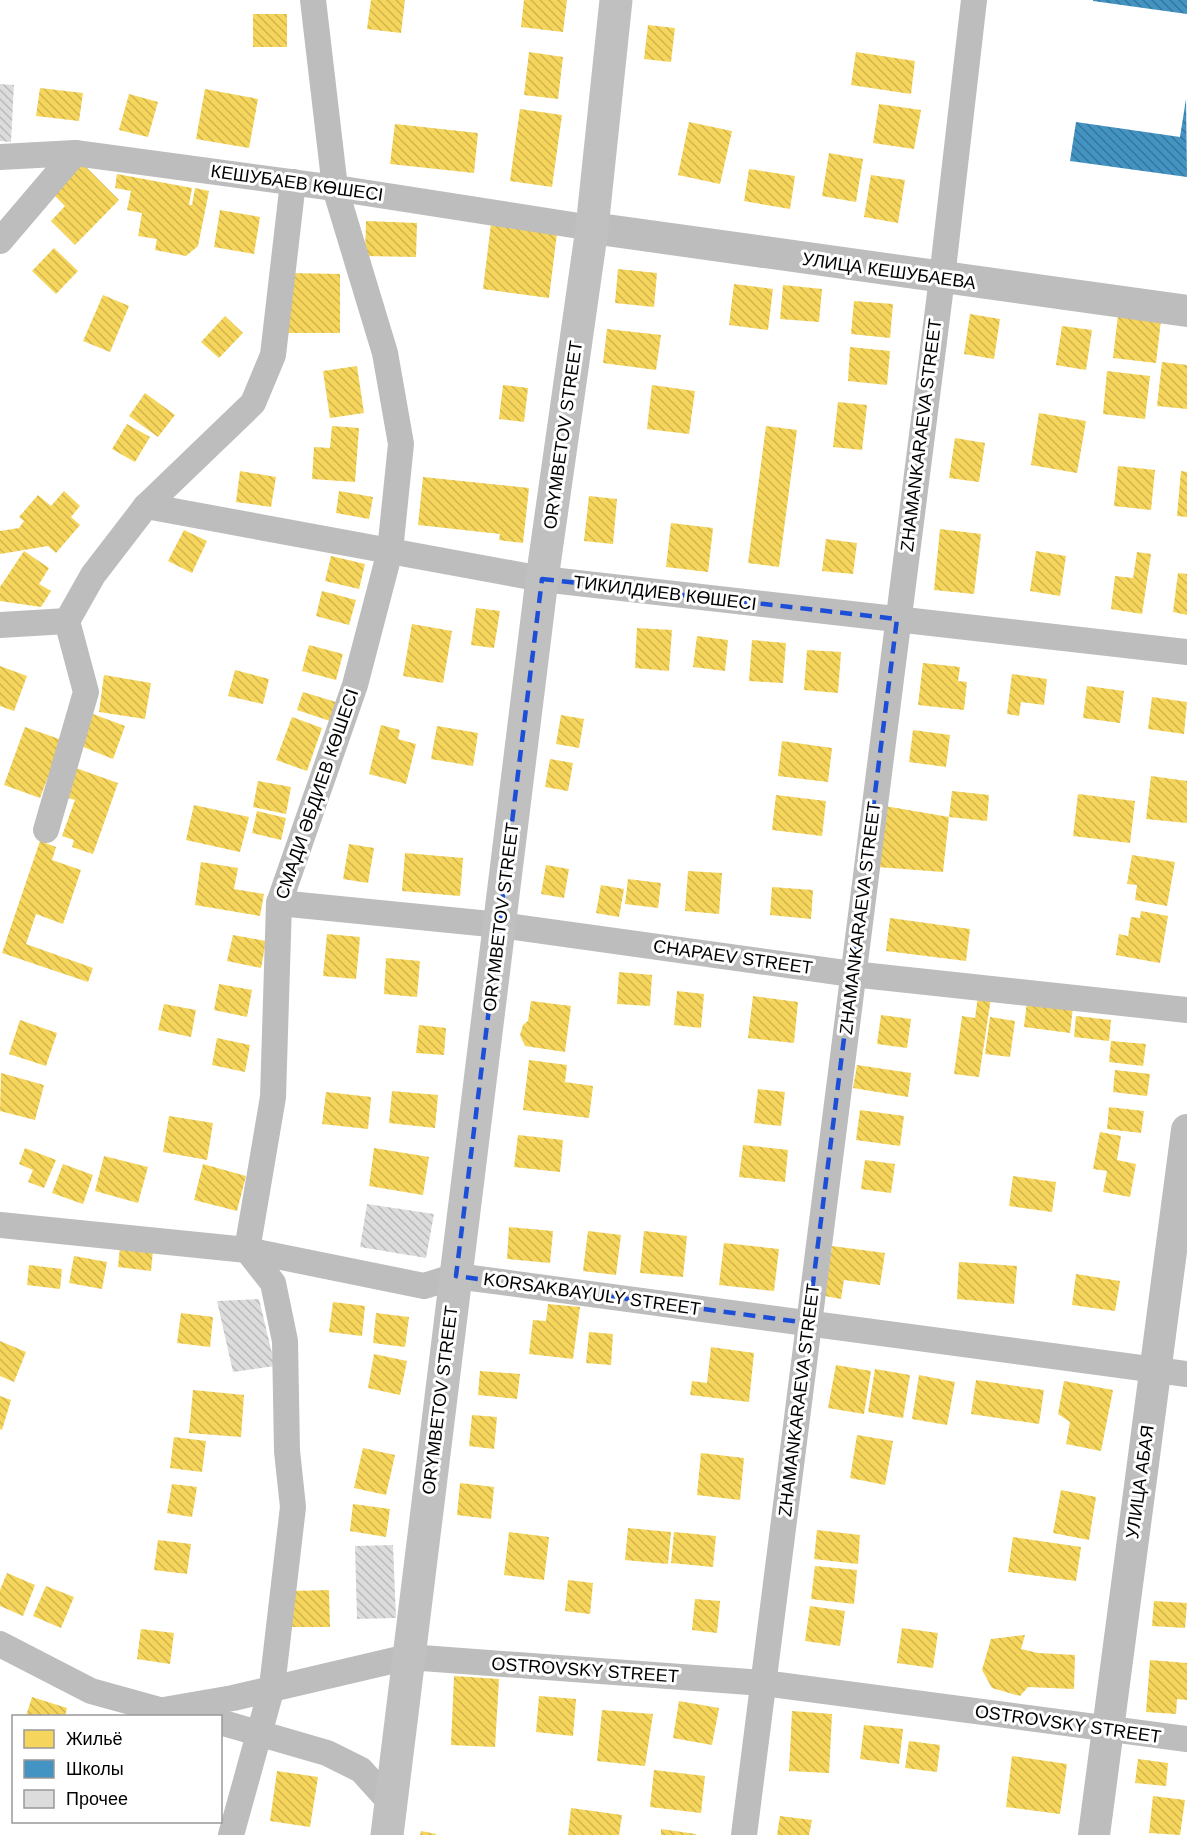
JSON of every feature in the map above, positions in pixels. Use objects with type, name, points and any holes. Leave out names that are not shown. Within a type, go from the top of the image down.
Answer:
[{"type":"main road","name":"ORYMBETOV STREET","points":[[387,1835],[542,579],[592,228],[616,0]]},
{"type":"street","name":"СМАДИ ӘБДИЕВ КӨШЕСІ","points":[[247,1250],[273,1097],[279,903],[355,685],[390,551],[401,444],[386,353],[335,188],[313,0]]},
{"type":"street","name":"ZHAMANKARAEVA STREET","points":[[744,1835],[942,278],[974,0]]},
{"type":"street","name":"КЕШУБАЕВ КӨШЕСІ","points":[[0,157],[75,153],[335,188],[592,228]]},
{"type":"street","points":[[0,241],[75,153]]},
{"type":"street","points":[[46,830],[86,692],[67,621],[93,575],[146,506],[253,404],[273,355],[293,182]]},
{"type":"street","name":"УЛИЦА КЕШУБАЕВА","points":[[592,228],[1187,311]]},
{"type":"street","name":"ТИКИЛДИЕВ КӨШЕСІ","points":[[146,506],[542,579],[1187,652]]},
{"type":"street","points":[[0,625],[67,621]]},
{"type":"street","name":"CHAPAEV STREET","points":[[279,903],[500,925],[852,974],[1187,1010]]},
{"type":"street","name":"УЛИЦА АБАЯ","points":[[1094,1835],[1187,1130]]},
{"type":"street","name":"KORSAKBAYULY STREET","points":[[0,1225],[247,1250],[424,1286],[456,1276],[1187,1374]]},
{"type":"street","points":[[231,1835],[272,1687],[293,1507],[286,1451],[285,1341],[273,1283],[247,1250]]},
{"type":"street","name":"OSTROVSKY STREET","points":[[0,1644],[91,1691],[158,1711],[233,1698],[272,1687],[408,1657],[763,1683],[1187,1739]]},
{"type":"street","points":[[158,1711],[182,1715]]},
{"type":"street","points":[[222,1722],[327,1753],[361,1770],[390,1802]]},
{"type":"highlighted area","points":[[542,579],[897,619],[808,1323],[456,1276]]},
{"type":"building: Жильё","points":[[371,0],[405,0],[401,33],[367,29]]},
{"type":"building: Жильё","points":[[524,0],[567,0],[563,32],[521,27]]},
{"type":"building: Жильё","points":[[253,14],[287,14],[287,47],[253,47]]},
{"type":"building: Жильё","points":[[648,25],[675,28],[671,62],[644,59]]},
{"type":"building: Жильё","points":[[529,52],[563,57],[558,99],[524,95]]},
{"type":"building: Жильё","points":[[856,52],[915,61],[911,94],[851,85]]},
{"type":"building: Жильё","points":[[40,88],[83,93],[79,121],[36,116]]},
{"type":"building: Жильё","points":[[205,89],[258,99],[249,148],[196,139]]},
{"type":"building: Жильё","points":[[129,94],[158,102],[148,137],[119,130]]},
{"type":"building: Жильё","points":[[879,104],[921,110],[914,149],[873,143]]},
{"type":"building: Жильё","points":[[520,109],[562,115],[552,187],[510,181]]},
{"type":"building: Жильё","points":[[689,122],[732,131],[720,184],[678,175]]},
{"type":"building: Жильё","points":[[395,124],[478,133],[474,173],[390,164]]},
{"type":"building: Жильё","points":[[829,153],[863,159],[856,202],[822,196]]},
{"type":"building: Жильё","points":[[83,164],[119,200],[75,245],[51,221],[65,206],[53,194]]},
{"type":"building: Жильё","points":[[749,169],[795,176],[790,209],[744,201]]},
{"type":"building: Жильё","points":[[117,174],[192,188],[189,205],[192,205],[195,188],[209,191],[198,246],[186,256],[155,250],[157,239],[138,236],[142,213],[127,210],[131,191],[115,188]]},
{"type":"building: Жильё","points":[[871,175],[905,180],[898,223],[864,217]]},
{"type":"building: Жильё","points":[[220,210],[260,217],[254,254],[214,247]]},
{"type":"building: Жильё","points":[[366,221],[417,223],[416,257],[365,256]]},
{"type":"building: Жильё","points":[[491,224],[557,233],[549,298],[483,289]]},
{"type":"building: Жильё","points":[[54,248],[78,271],[56,294],[32,271]]},
{"type":"building: Жильё","points":[[618,269],[657,273],[654,307],[615,303]]},
{"type":"building: Жильё","points":[[289,273],[340,274],[340,333],[288,333]]},
{"type":"building: Жильё","points":[[734,284],[773,289],[768,330],[729,325]]},
{"type":"building: Жильё","points":[[783,285],[822,289],[819,322],[780,319]]},
{"type":"building: Жильё","points":[[103,295],[129,306],[110,352],[83,341]]},
{"type":"building: Жильё","points":[[854,301],[893,304],[890,338],[851,334]]},
{"type":"building: Жильё","points":[[970,314],[1000,319],[994,359],[964,354]]},
{"type":"building: Жильё","points":[[1118,315],[1161,320],[1156,363],[1113,358]]},
{"type":"building: Жильё","points":[[225,316],[243,333],[219,358],[201,342]]},
{"type":"building: Жильё","points":[[1062,326],[1092,330],[1086,370],[1056,365]]},
{"type":"building: Жильё","points":[[607,329],[661,335],[656,370],[603,363]]},
{"type":"building: Жильё","points":[[850,347],[890,351],[887,385],[848,381]]},
{"type":"building: Жильё","points":[[1162,362],[1187,365],[1187,409],[1157,406]]},
{"type":"building: Жильё","points":[[357,366],[364,413],[330,418],[323,371]]},
{"type":"building: Жильё","points":[[1107,371],[1150,376],[1145,419],[1103,414]]},
{"type":"building: Жильё","points":[[503,385],[528,388],[524,422],[499,419]]},
{"type":"building: Жильё","points":[[652,385],[695,391],[689,434],[647,429]]},
{"type":"building: Жильё","points":[[145,393],[175,415],[158,437],[129,416]]},
{"type":"building: Жильё","points":[[838,402],[867,405],[862,450],[833,447]]},
{"type":"building: Жильё","points":[[1039,413],[1086,421],[1077,473],[1031,465]]},
{"type":"building: Жильё","points":[[127,424],[150,437],[135,462],[112,449]]},
{"type":"building: Жильё","points":[[332,426],[359,428],[355,482],[312,479],[314,447],[330,448]]},
{"type":"building: Жильё","points":[[766,426],[797,430],[779,567],[748,563]]},
{"type":"building: Жильё","points":[[955,438],[985,443],[979,482],[949,478]]},
{"type":"building: Жильё","points":[[1118,466],[1155,470],[1151,510],[1114,506]]},
{"type":"building: Жильё","points":[[240,471],[276,477],[271,507],[236,502]]},
{"type":"building: Жильё","points":[[1181,471],[1187,472],[1187,517],[1177,516]]},
{"type":"building: Жильё","points":[[423,477],[529,488],[523,543],[499,540],[500,534],[418,525]]},
{"type":"building: Жильё","points":[[64,491],[80,506],[71,517],[80,525],[56,553],[48,546],[0,554],[0,531],[19,528],[24,521],[19,517],[38,495],[51,506]]},
{"type":"building: Жильё","points":[[339,491],[373,497],[369,519],[336,513]]},
{"type":"building: Жильё","points":[[589,496],[617,499],[613,544],[584,541]]},
{"type":"building: Жильё","points":[[671,523],[713,528],[708,572],[666,567]]},
{"type":"building: Жильё","points":[[940,529],[981,534],[974,594],[934,590]]},
{"type":"building: Жильё","points":[[184,530],[207,541],[192,573],[168,561]]},
{"type":"building: Жильё","points":[[826,539],[857,543],[853,574],[822,571]]},
{"type":"building: Жильё","points":[[24,551],[49,568],[39,584],[51,591],[41,607],[0,601],[0,587]]},
{"type":"building: Жильё","points":[[1036,551],[1066,556],[1060,596],[1030,591]]},
{"type":"building: Жильё","points":[[1137,552],[1151,554],[1142,614],[1111,609],[1115,576],[1133,578]]},
{"type":"building: Жильё","points":[[331,556],[365,564],[359,589],[325,581]]},
{"type":"building: Жильё","points":[[1178,573],[1187,574],[1187,615],[1173,612]]},
{"type":"building: Жильё","points":[[322,591],[356,600],[349,625],[316,616]]},
{"type":"building: Жильё","points":[[476,608],[500,611],[494,648],[471,645]]},
{"type":"building: Жильё","points":[[412,624],[452,631],[443,683],[403,676]]},
{"type":"building: Жильё","points":[[637,628],[672,630],[669,671],[635,668]]},
{"type":"building: Жильё","points":[[697,636],[728,640],[725,671],[693,667]]},
{"type":"building: Жильё","points":[[752,640],[786,643],[783,683],[749,681]]},
{"type":"building: Жильё","points":[[309,645],[343,654],[336,680],[302,671]]},
{"type":"building: Жильё","points":[[807,650],[841,652],[838,693],[804,690]]},
{"type":"building: Жильё","points":[[923,663],[960,667],[958,681],[967,682],[964,710],[918,705]]},
{"type":"building: Жильё","points":[[0,666],[27,676],[14,711],[0,706]]},
{"type":"building: Жильё","points":[[235,670],[269,679],[263,704],[228,696]]},
{"type":"building: Жильё","points":[[1012,674],[1047,679],[1044,705],[1021,702],[1019,716],[1007,714]]},
{"type":"building: Жильё","points":[[104,675],[151,683],[145,719],[99,712]]},
{"type":"building: Жильё","points":[[1087,686],[1124,691],[1120,723],[1083,718]]},
{"type":"building: Жильё","points":[[303,692],[336,702],[330,721],[297,710]]},
{"type":"building: Жильё","points":[[1152,697],[1187,702],[1184,734],[1148,729]]},
{"type":"building: Жильё","points":[[93,714],[125,726],[113,759],[81,746]]},
{"type":"building: Жильё","points":[[561,715],[584,719],[579,748],[556,744]]},
{"type":"building: Жильё","points":[[292,717],[322,728],[307,771],[276,760]]},
{"type":"building: Жильё","points":[[381,725],[400,730],[398,739],[416,744],[406,784],[369,774]]},
{"type":"building: Жильё","points":[[437,726],[478,733],[473,766],[431,759]]},
{"type":"building: Жильё","points":[[25,727],[62,740],[40,798],[4,785]]},
{"type":"building: Жильё","points":[[913,730],[950,735],[946,767],[909,762]]},
{"type":"building: Жильё","points":[[782,741],[832,748],[828,782],[778,776]]},
{"type":"building: Жильё","points":[[550,759],[573,763],[568,791],[545,787]]},
{"type":"building: Жильё","points":[[73,767],[118,783],[93,854],[72,847],[74,840],[62,836],[75,800],[62,796]]},
{"type":"building: Жильё","points":[[1151,776],[1187,781],[1187,823],[1146,819]]},
{"type":"building: Жильё","points":[[258,781],[291,787],[286,814],[253,807]]},
{"type":"building: Жильё","points":[[952,791],[989,795],[987,821],[949,817]]},
{"type":"building: Жильё","points":[[1078,794],[1135,801],[1130,843],[1073,836]]},
{"type":"building: Жильё","points":[[776,795],[826,801],[822,836],[772,830]]},
{"type":"building: Жильё","points":[[194,805],[249,817],[240,852],[186,840]]},
{"type":"building: Жильё","points":[[885,806],[949,817],[943,872],[877,867]]},
{"type":"building: Жильё","points":[[257,811],[286,818],[281,840],[252,833]]},
{"type":"building: Жильё","points":[[40,841],[56,847],[52,860],[81,870],[63,924],[36,914],[26,944],[93,968],[88,982],[2,953]]},
{"type":"building: Жильё","points":[[349,844],[374,848],[368,883],[343,879]]},
{"type":"building: Жильё","points":[[405,853],[463,858],[460,896],[402,891]]},
{"type":"building: Жильё","points":[[1132,855],[1175,862],[1167,906],[1135,900],[1137,885],[1127,884]]},
{"type":"building: Жильё","points":[[201,862],[238,868],[234,889],[264,894],[260,916],[195,905]]},
{"type":"building: Жильё","points":[[546,865],[569,869],[564,898],[541,894]]},
{"type":"building: Жильё","points":[[688,871],[722,873],[719,914],[685,911]]},
{"type":"building: Жильё","points":[[628,879],[661,883],[658,908],[625,904]]},
{"type":"building: Жильё","points":[[601,885],[624,889],[619,917],[596,913]]},
{"type":"building: Жильё","points":[[772,887],[813,890],[811,919],[770,915]]},
{"type":"building: Жильё","points":[[1141,911],[1168,916],[1160,963],[1116,955],[1119,934],[1128,936],[1131,917],[1140,918]]},
{"type":"building: Жильё","points":[[890,918],[970,929],[966,961],[886,951]]},
{"type":"building: Жильё","points":[[327,934],[360,937],[356,979],[323,976]]},
{"type":"building: Жильё","points":[[233,935],[266,941],[261,968],[227,961]]},
{"type":"building: Жильё","points":[[386,958],[420,961],[417,997],[384,994]]},
{"type":"building: Жильё","points":[[619,972],[652,975],[650,1006],[617,1004]]},
{"type":"building: Жильё","points":[[219,984],[252,990],[247,1017],[214,1010]]},
{"type":"building: Жильё","points":[[677,991],[704,994],[701,1028],[674,1025]]},
{"type":"building: Жильё","points":[[753,996],[798,1002],[794,1043],[748,1038]]},
{"type":"building: Жильё","points":[[978,996],[991,998],[979,1077],[954,1074],[962,1016],[975,1018]]},
{"type":"building: Жильё","points":[[531,1001],[571,1006],[565,1052],[525,1046],[520,1035],[523,1025],[528,1021]]},
{"type":"building: Жильё","points":[[1027,1001],[1073,1007],[1070,1033],[1024,1027]]},
{"type":"building: Жильё","points":[[164,1004],[196,1010],[191,1037],[158,1030]]},
{"type":"building: Жильё","points":[[881,1015],[911,1019],[907,1048],[877,1044]]},
{"type":"building: Жильё","points":[[1076,1016],[1111,1020],[1109,1041],[1074,1037]]},
{"type":"building: Жильё","points":[[990,1017],[1015,1021],[1010,1057],[985,1054]]},
{"type":"building: Жильё","points":[[20,1020],[57,1033],[46,1066],[9,1054]]},
{"type":"building: Жильё","points":[[419,1025],[446,1028],[444,1055],[416,1053]]},
{"type":"building: Жильё","points":[[217,1038],[250,1045],[245,1072],[212,1065]]},
{"type":"building: Жильё","points":[[1111,1041],[1146,1044],[1143,1066],[1109,1062]]},
{"type":"building: Жильё","points":[[529,1060],[567,1065],[565,1082],[593,1086],[589,1118],[523,1110]]},
{"type":"building: Жильё","points":[[857,1065],[911,1073],[908,1097],[853,1088]]},
{"type":"building: Жильё","points":[[1115,1070],[1150,1074],[1147,1096],[1113,1092]]},
{"type":"building: Жильё","points":[[1,1073],[44,1085],[35,1120],[0,1111]]},
{"type":"building: Жильё","points":[[758,1089],[785,1092],[781,1126],[754,1123]]},
{"type":"building: Жильё","points":[[392,1091],[438,1095],[435,1128],[389,1123]]},
{"type":"building: Жильё","points":[[326,1092],[371,1097],[368,1129],[322,1124]]},
{"type":"building: Жильё","points":[[1109,1107],[1144,1111],[1141,1133],[1107,1129]]},
{"type":"building: Жильё","points":[[860,1110],[904,1116],[900,1146],[856,1140]]},
{"type":"building: Жильё","points":[[169,1116],[213,1123],[207,1160],[163,1152]]},
{"type":"building: Жильё","points":[[1100,1132],[1121,1136],[1117,1160],[1136,1164],[1130,1197],[1103,1192],[1107,1171],[1093,1169]]},
{"type":"building: Жильё","points":[[518,1135],[563,1140],[560,1172],[514,1167]]},
{"type":"building: Жильё","points":[[743,1145],[788,1150],[785,1182],[739,1177]]},
{"type":"building: Жильё","points":[[25,1148],[56,1160],[44,1188],[28,1182],[33,1170],[19,1164]]},
{"type":"building: Жильё","points":[[374,1148],[429,1157],[423,1195],[369,1186]]},
{"type":"building: Жильё","points":[[104,1156],[148,1167],[138,1203],[95,1191]]},
{"type":"building: Жильё","points":[[865,1160],[895,1164],[891,1193],[861,1189]]},
{"type":"building: Жильё","points":[[63,1164],[93,1175],[83,1204],[52,1193]]},
{"type":"building: Жильё","points":[[203,1164],[246,1176],[237,1211],[194,1200]]},
{"type":"building: Жильё","points":[[1013,1176],[1056,1182],[1052,1212],[1009,1206]]},
{"type":"building: Жильё","points":[[509,1227],[553,1231],[550,1263],[507,1259]]},
{"type":"building: Жильё","points":[[588,1231],[621,1235],[616,1275],[583,1271]]},
{"type":"building: Жильё","points":[[644,1231],[687,1236],[683,1277],[640,1273]]},
{"type":"building: Жильё","points":[[724,1243],[779,1249],[774,1291],[719,1285]]},
{"type":"building: Жильё","points":[[832,1246],[885,1253],[880,1285],[844,1280],[841,1299],[825,1296]]},
{"type":"building: Жильё","points":[[120,1247],[153,1251],[151,1271],[118,1267]]},
{"type":"building: Жильё","points":[[74,1256],[107,1262],[102,1289],[69,1283]]},
{"type":"building: Жильё","points":[[959,1262],[1017,1266],[1014,1304],[957,1299]]},
{"type":"building: Жильё","points":[[29,1265],[62,1269],[60,1289],[27,1285]]},
{"type":"building: Жильё","points":[[1076,1274],[1120,1281],[1115,1311],[1072,1305]]},
{"type":"building: Жильё","points":[[333,1302],[365,1306],[362,1336],[329,1332]]},
{"type":"building: Жильё","points":[[548,1304],[580,1307],[573,1359],[529,1354],[533,1320],[546,1321]]},
{"type":"building: Жильё","points":[[181,1313],[213,1317],[210,1347],[177,1343]]},
{"type":"building: Жильё","points":[[376,1313],[409,1317],[405,1347],[373,1343]]},
{"type":"building: Жильё","points":[[589,1332],[613,1334],[611,1365],[586,1363]]},
{"type":"building: Жильё","points":[[0,1341],[26,1352],[14,1382],[0,1376]]},
{"type":"building: Жильё","points":[[711,1347],[754,1353],[749,1402],[690,1395],[692,1381],[707,1383]]},
{"type":"building: Жильё","points":[[374,1354],[407,1361],[400,1395],[368,1388]]},
{"type":"building: Жильё","points":[[836,1365],[871,1371],[864,1414],[828,1408]]},
{"type":"building: Жильё","points":[[875,1369],[910,1375],[903,1418],[868,1412]]},
{"type":"building: Жильё","points":[[480,1371],[520,1374],[517,1399],[478,1395]]},
{"type":"building: Жильё","points":[[919,1375],[955,1382],[947,1425],[912,1419]]},
{"type":"building: Жильё","points":[[976,1380],[1044,1390],[1039,1424],[971,1414]]},
{"type":"building: Жильё","points":[[1064,1381],[1113,1390],[1101,1451],[1066,1444],[1070,1422],[1058,1414]]},
{"type":"building: Жильё","points":[[193,1390],[244,1395],[241,1437],[189,1433]]},
{"type":"building: Жильё","points":[[0,1396],[11,1400],[2,1430],[0,1429]]},
{"type":"building: Жильё","points":[[472,1415],[497,1417],[494,1449],[469,1446]]},
{"type":"building: Жильё","points":[[857,1435],[893,1441],[885,1485],[850,1478]]},
{"type":"building: Жильё","points":[[174,1437],[206,1441],[202,1472],[170,1468]]},
{"type":"building: Жильё","points":[[363,1448],[395,1455],[386,1495],[354,1488]]},
{"type":"building: Жильё","points":[[701,1453],[744,1458],[740,1500],[697,1495]]},
{"type":"building: Жильё","points":[[460,1483],[494,1487],[491,1519],[457,1515]]},
{"type":"building: Жильё","points":[[172,1484],[197,1487],[192,1517],[167,1513]]},
{"type":"building: Жильё","points":[[1061,1490],[1096,1497],[1089,1540],[1053,1533]]},
{"type":"building: Жильё","points":[[353,1504],[390,1509],[386,1537],[350,1531]]},
{"type":"building: Жильё","points":[[628,1528],[671,1532],[668,1564],[625,1560]]},
{"type":"building: Жильё","points":[[817,1530],[860,1535],[858,1564],[814,1559]]},
{"type":"building: Жильё","points":[[509,1532],[549,1537],[544,1580],[504,1575]]},
{"type":"building: Жильё","points":[[674,1532],[716,1536],[713,1567],[671,1563]]},
{"type":"building: Жильё","points":[[1013,1537],[1081,1547],[1076,1581],[1008,1572]]},
{"type":"building: Жильё","points":[[158,1540],[191,1544],[187,1574],[154,1570]]},
{"type":"building: Жильё","points":[[815,1566],[857,1570],[854,1604],[811,1599]]},
{"type":"building: Жильё","points":[[7,1573],[35,1585],[23,1616],[0,1606],[0,1590]]},
{"type":"building: Жильё","points":[[568,1580],[593,1583],[590,1614],[565,1611]]},
{"type":"building: Жильё","points":[[46,1586],[74,1597],[61,1628],[33,1616]]},
{"type":"building: Жильё","points":[[329,1590],[330,1627],[292,1627],[291,1591]]},
{"type":"building: Жильё","points":[[695,1599],[720,1601],[717,1633],[692,1630]]},
{"type":"building: Жильё","points":[[1154,1601],[1187,1603],[1185,1628],[1152,1626]]},
{"type":"building: Жильё","points":[[810,1606],[845,1611],[840,1646],[805,1641]]},
{"type":"building: Жильё","points":[[902,1628],[938,1633],[933,1668],[897,1663]]},
{"type":"building: Жильё","points":[[141,1629],[174,1633],[170,1664],[137,1659]]},
{"type":"building: Жильё","points":[[1025,1635],[1021,1649],[1038,1653],[1075,1655],[1074,1689],[1028,1687],[1020,1696],[992,1688],[982,1670],[991,1639]]},
{"type":"building: Жильё","points":[[1150,1660],[1187,1663],[1187,1700],[1177,1699],[1176,1714],[1146,1712]]},
{"type":"building: Жильё","points":[[454,1676],[499,1679],[495,1747],[451,1745]]},
{"type":"building: Жильё","points":[[539,1696],[576,1699],[573,1736],[536,1732]]},
{"type":"building: Жильё","points":[[32,1697],[67,1708],[65,1715],[26,1715]]},
{"type":"building: Жильё","points":[[679,1701],[719,1708],[712,1745],[673,1738]]},
{"type":"building: Жильё","points":[[602,1710],[653,1714],[645,1766],[597,1761]]},
{"type":"building: Жильё","points":[[792,1711],[832,1714],[829,1773],[789,1771]]},
{"type":"building: Жильё","points":[[864,1725],[903,1729],[899,1764],[860,1759]]},
{"type":"building: Жильё","points":[[909,1741],[940,1745],[937,1772],[905,1768]]},
{"type":"building: Жильё","points":[[1012,1756],[1067,1764],[1060,1814],[1006,1807]]},
{"type":"building: Жильё","points":[[1138,1759],[1168,1763],[1166,1786],[1135,1783]]},
{"type":"building: Жильё","points":[[654,1770],[705,1776],[701,1813],[650,1807]]},
{"type":"building: Жильё","points":[[277,1771],[318,1777],[310,1827],[270,1821]]},
{"type":"building: Жильё","points":[[1153,1796],[1185,1800],[1180,1835],[1149,1833]]},
{"type":"building: Жильё","points":[[571,1808],[622,1815],[619,1835],[568,1835]]},
{"type":"building: Жильё","points":[[780,1816],[812,1820],[809,1835],[777,1835]]},
{"type":"building: Жильё","points":[[661,1829],[696,1834],[696,1835],[661,1835]]},
{"type":"building: Жильё","points":[[421,1831],[436,1834],[436,1835],[420,1835]]},
{"type":"building: Школы","points":[[1187,0],[1187,14],[1093,1]]},
{"type":"building: Школы","points":[[1186,99],[1187,177],[1070,161],[1076,122],[1180,137]]},
{"type":"building: Прочее","points":[[0,84],[14,85],[11,142],[0,141]]},
{"type":"building: Прочее","points":[[367,1204],[434,1214],[426,1258],[360,1247]]},
{"type":"building: Прочее","points":[[259,1299],[275,1366],[233,1372],[217,1301]]},
{"type":"building: Прочее","points":[[393,1545],[396,1618],[357,1619],[355,1546]]}]
